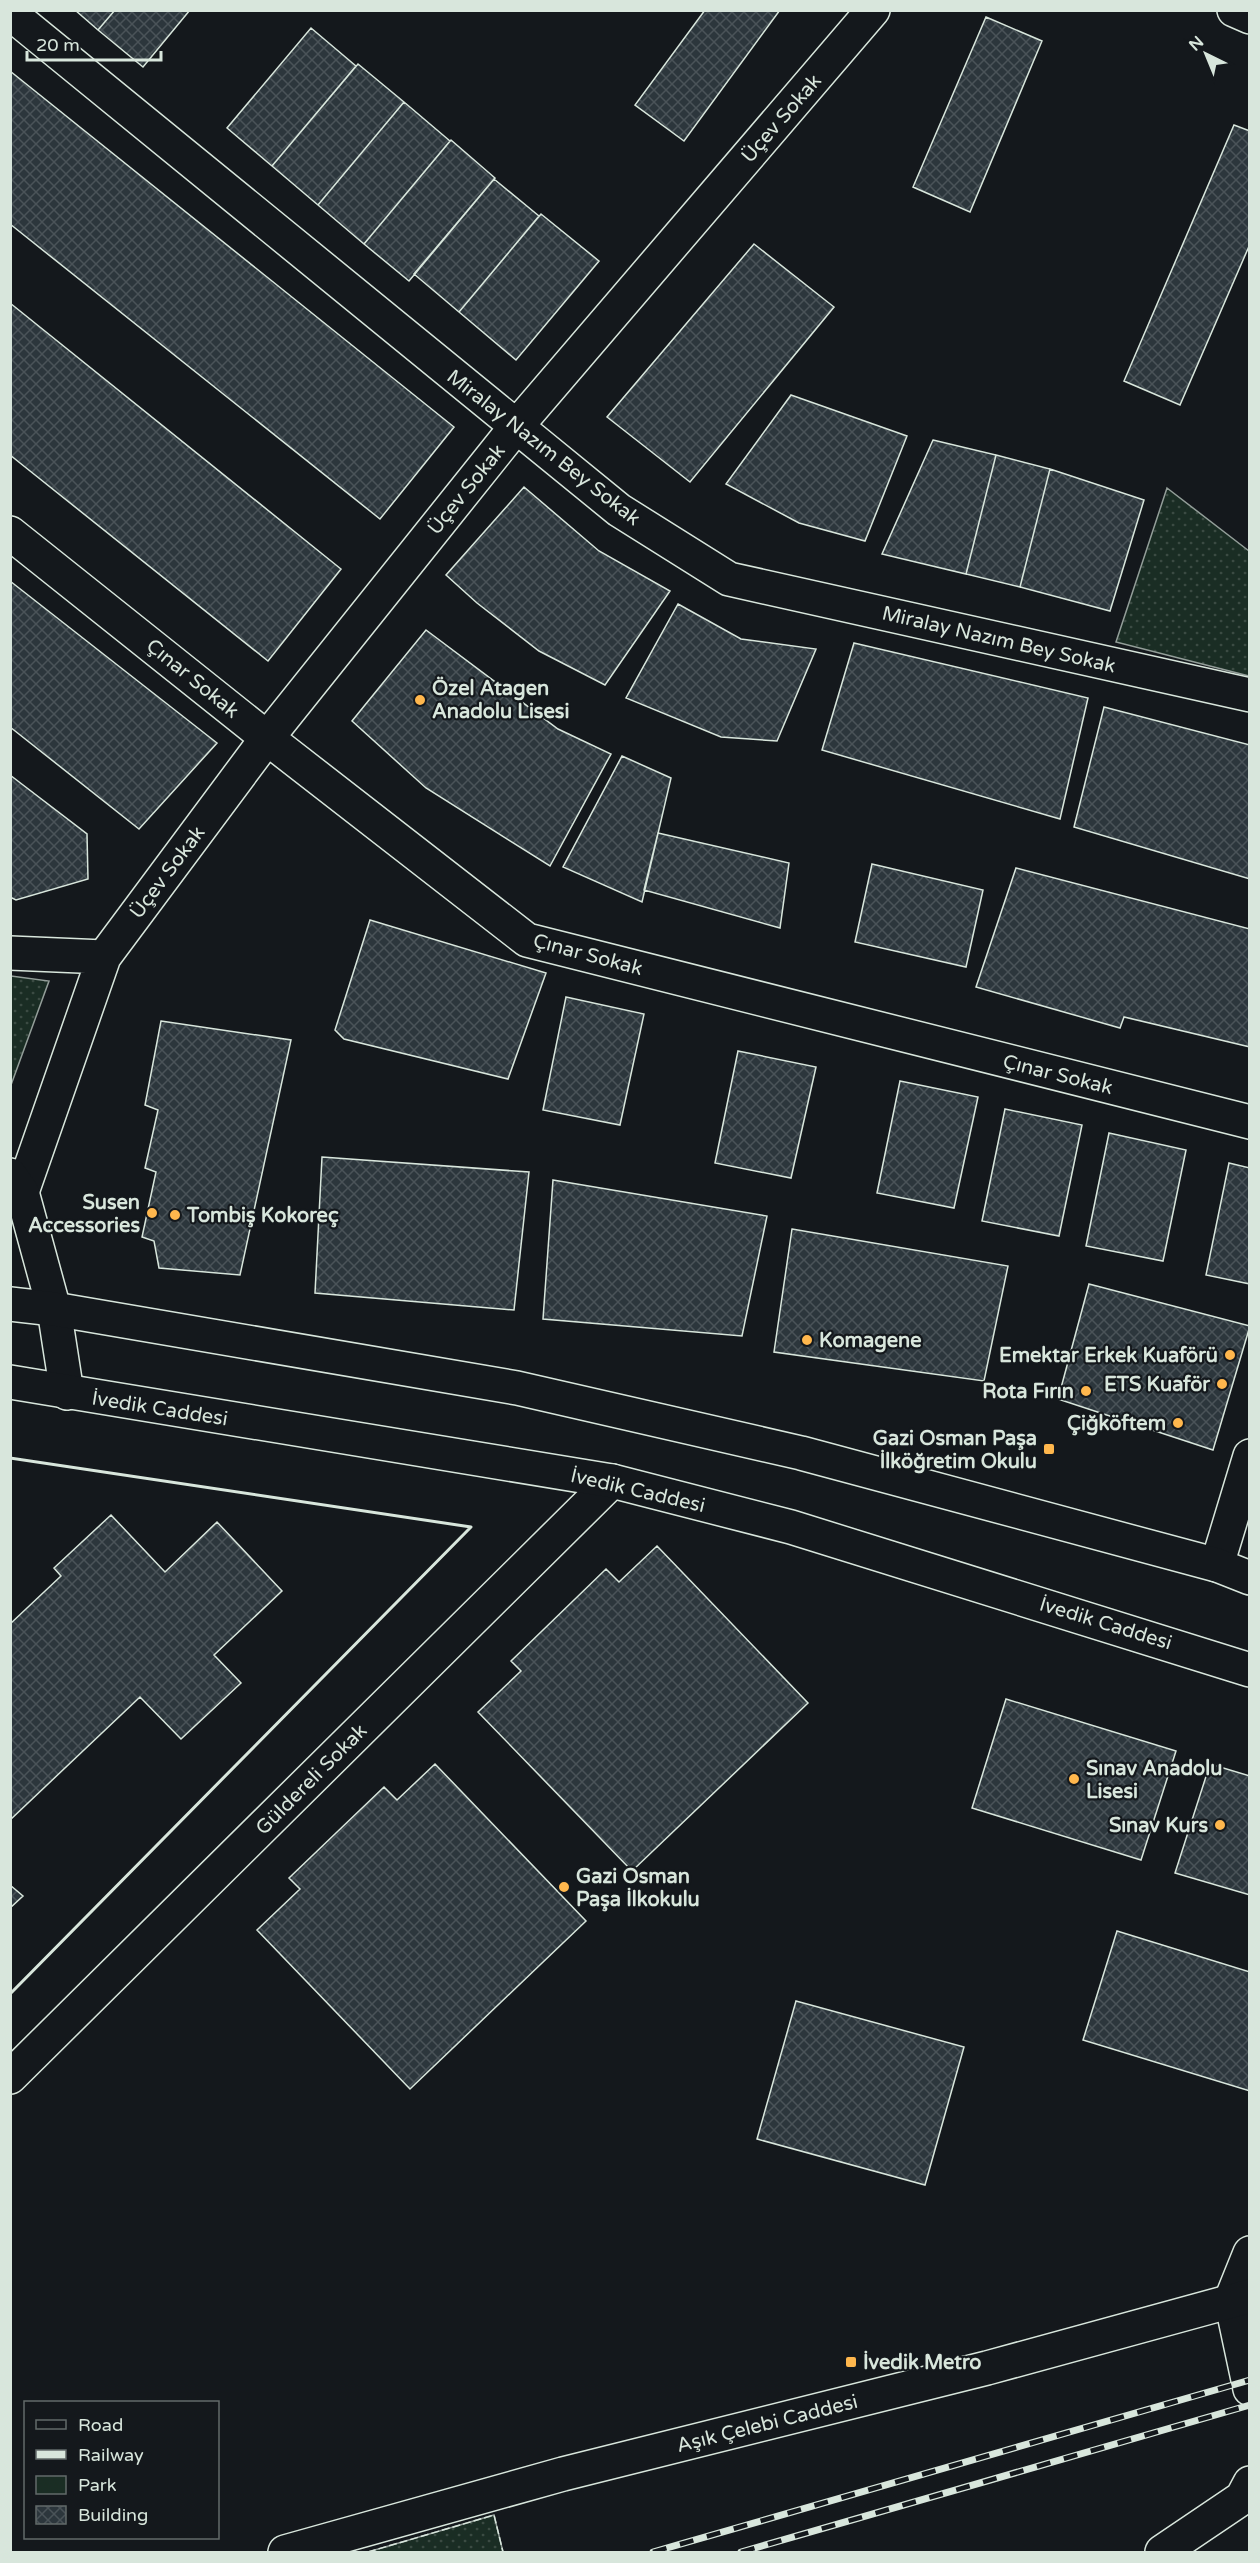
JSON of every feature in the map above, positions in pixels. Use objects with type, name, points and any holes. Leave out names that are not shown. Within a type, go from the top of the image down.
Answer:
[{"type":"street","name":"Üçev Sokak","points":[[16,1184],[104,957],[267,738],[515,428],[873,10]]},
{"type":"street","points":[[1234,10],[1250,17]]},
{"type":"street","name":"Miralay Nazım Bey Sokak","points":[[10,13],[515,428],[619,510],[729,579],[1250,695]]},
{"type":"street","name":"Çınar Sokak","points":[[10,533],[267,738],[527,939],[1250,1122]]},
{"type":"street","points":[[10,953],[104,957]]},
{"type":"street","points":[[16,1184],[54,1309],[67,1393]]},
{"type":"street","points":[[10,1304],[54,1309],[517,1388],[801,1452],[1217,1565],[1250,1578]]},
{"type":"street","name":"İvedik Caddesi","points":[[10,1382],[612,1481],[791,1527],[1250,1670]]},
{"type":"street","points":[[1217,1565],[1250,1456]]},
{"type":"street","name":"Güldereli Sokak","points":[[10,2077],[612,1481]]},
{"type":"street","points":[[1250,2253],[1240,2298],[1250,2389]]},
{"type":"street","name":"Aşık Çelebi Caddesi","points":[[285,2553],[563,2475],[987,2368],[1240,2298]]},
{"type":"street","points":[[1162,2553],[1242,2498],[1250,2483]]},
{"type":"green space","points":[[1167,488],[1249,551],[1249,676],[1116,642]]},
{"type":"green space","points":[[10,976],[49,981],[11,1085]]},
{"type":"green space","points":[[494,2515],[503,2552],[368,2552]]},
{"type":"building","points":[[75,10],[115,10],[98,30]]},
{"type":"building","points":[[115,10],[190,10],[143,67],[98,30]]},
{"type":"building","points":[[705,10],[780,10],[684,141],[635,105]]},
{"type":"building","points":[[986,17],[1042,41],[970,212],[913,187]]},
{"type":"building","points":[[311,28],[356,66],[272,166],[227,128]]},
{"type":"building","points":[[358,64],[404,102],[318,205],[272,166]]},
{"type":"building","points":[[10,71],[454,427],[380,519],[10,224]]},
{"type":"building","points":[[404,102],[450,141],[364,244],[318,205]]},
{"type":"building","points":[[1234,125],[1250,131],[1250,244],[1180,405],[1124,381]]},
{"type":"building","points":[[451,140],[495,178],[409,281],[364,244]]},
{"type":"building","points":[[494,179],[539,216],[459,312],[414,274]]},
{"type":"building","points":[[541,214],[599,261],[516,360],[459,312]]},
{"type":"building","points":[[754,244],[834,307],[690,482],[607,417]]},
{"type":"building","points":[[10,303],[341,569],[268,661],[10,455]]},
{"type":"building","points":[[791,395],[907,436],[865,541],[799,523],[726,484]]},
{"type":"building","points":[[933,440],[996,455],[966,574],[882,554]]},
{"type":"building","points":[[996,455],[1050,469],[1020,587],[966,574]]},
{"type":"building","points":[[1050,469],[1144,500],[1110,611],[1020,587]]},
{"type":"building","points":[[524,487],[599,551],[670,591],[605,685],[539,651],[477,603],[446,575]]},
{"type":"building","points":[[10,581],[217,743],[139,829],[10,727]]},
{"type":"building","points":[[678,604],[741,639],[816,649],[777,741],[721,737],[626,698]]},
{"type":"building","points":[[426,630],[558,729],[611,754],[550,866],[426,788],[352,721]]},
{"type":"building","points":[[854,643],[1088,698],[1060,819],[822,750]]},
{"type":"building","points":[[1104,707],[1250,745],[1250,879],[1074,827]]},
{"type":"building","points":[[622,756],[671,778],[642,902],[563,867]]},
{"type":"building","points":[[10,775],[87,834],[88,879],[16,900],[10,897]]},
{"type":"building","points":[[658,833],[789,863],[780,928],[644,890]]},
{"type":"building","points":[[872,864],[983,890],[966,967],[855,942]]},
{"type":"building","points":[[1016,868],[1250,929],[1250,1047],[1124,1017],[1120,1028],[976,987]]},
{"type":"building","points":[[370,920],[546,973],[508,1079],[344,1039],[335,1030]]},
{"type":"building","points":[[566,997],[644,1014],[620,1125],[543,1110]]},
{"type":"building","points":[[161,1021],[291,1040],[240,1275],[159,1268],[154,1241],[142,1237],[156,1172],[145,1168],[158,1110],[145,1105]]},
{"type":"building","points":[[738,1051],[816,1067],[791,1178],[715,1163]]},
{"type":"building","points":[[900,1081],[978,1097],[954,1208],[877,1193]]},
{"type":"building","points":[[1005,1109],[1082,1125],[1059,1236],[982,1221]]},
{"type":"building","points":[[1109,1133],[1186,1150],[1163,1261],[1086,1246]]},
{"type":"building","points":[[322,1157],[529,1172],[514,1310],[315,1293]]},
{"type":"building","points":[[1229,1163],[1250,1168],[1250,1284],[1206,1275]]},
{"type":"building","points":[[553,1180],[767,1216],[742,1336],[543,1319]]},
{"type":"building","points":[[792,1229],[1008,1266],[984,1381],[774,1352]]},
{"type":"building","points":[[1089,1284],[1250,1326],[1213,1450],[1058,1399]]},
{"type":"building","points":[[111,1515],[165,1572],[217,1522],[282,1591],[214,1655],[241,1683],[181,1739],[140,1697],[10,1820],[10,1624],[61,1576],[54,1568]]},
{"type":"building","points":[[657,1546],[808,1703],[632,1871],[478,1712],[521,1671],[511,1661],[606,1569],[619,1582]]},
{"type":"building","name":"Sınav Anadolu Lisesi","points":[[1006,1699],[1176,1751],[1141,1860],[972,1808]]},
{"type":"building","points":[[435,1764],[586,1921],[410,2089],[257,1930],[300,1889],[289,1878],[384,1787],[397,1800]]},
{"type":"building","name":"Sınav Kurs","points":[[1210,1764],[1250,1776],[1250,1895],[1175,1873]]},
{"type":"building","points":[[10,1885],[23,1896],[10,1908]]},
{"type":"building","points":[[1117,1931],[1250,1972],[1250,2091],[1083,2040]]},
{"type":"building","points":[[796,2001],[964,2047],[925,2185],[757,2139]]},
{"type":"railway","points":[[653,2552],[1250,2380]]},
{"type":"railway","points":[[741,2552],[1250,2405]]},
{"type":"fence","points":[[368,2552],[494,2515],[503,2552]]},
{"type":"wall","points":[[10,1458],[471,1527],[10,1994]]},
{"type":"place","name":"Özel Atagen Anadolu Lisesi","points":[[420,700]]},
{"type":"place","name":"Susen Accessories","points":[[152,1213]]},
{"type":"place","name":"Tombiş Kokoreç","points":[[175,1215]]},
{"type":"place","name":"Komagene","points":[[807,1340]]},
{"type":"place","name":"Emektar Erkek Kuaförü","points":[[1230,1355]]},
{"type":"place","name":"ETS Kuaför","points":[[1222,1384]]},
{"type":"place","name":"Rota Fırın","points":[[1086,1391]]},
{"type":"place","name":"Çiğköftem","points":[[1178,1423]]},
{"type":"place","name":"Gazi Osman Paşa İlköğretim Okulu","points":[[1049,1449]]},
{"type":"place","name":"Sınav Anadolu Lisesi","points":[[1074,1779]]},
{"type":"place","name":"Sınav Kurs","points":[[1220,1825]]},
{"type":"place","name":"Gazi Osman Paşa İlkokulu","points":[[564,1887]]},
{"type":"place","name":"İvedik Metro","points":[[851,2362]]}]
